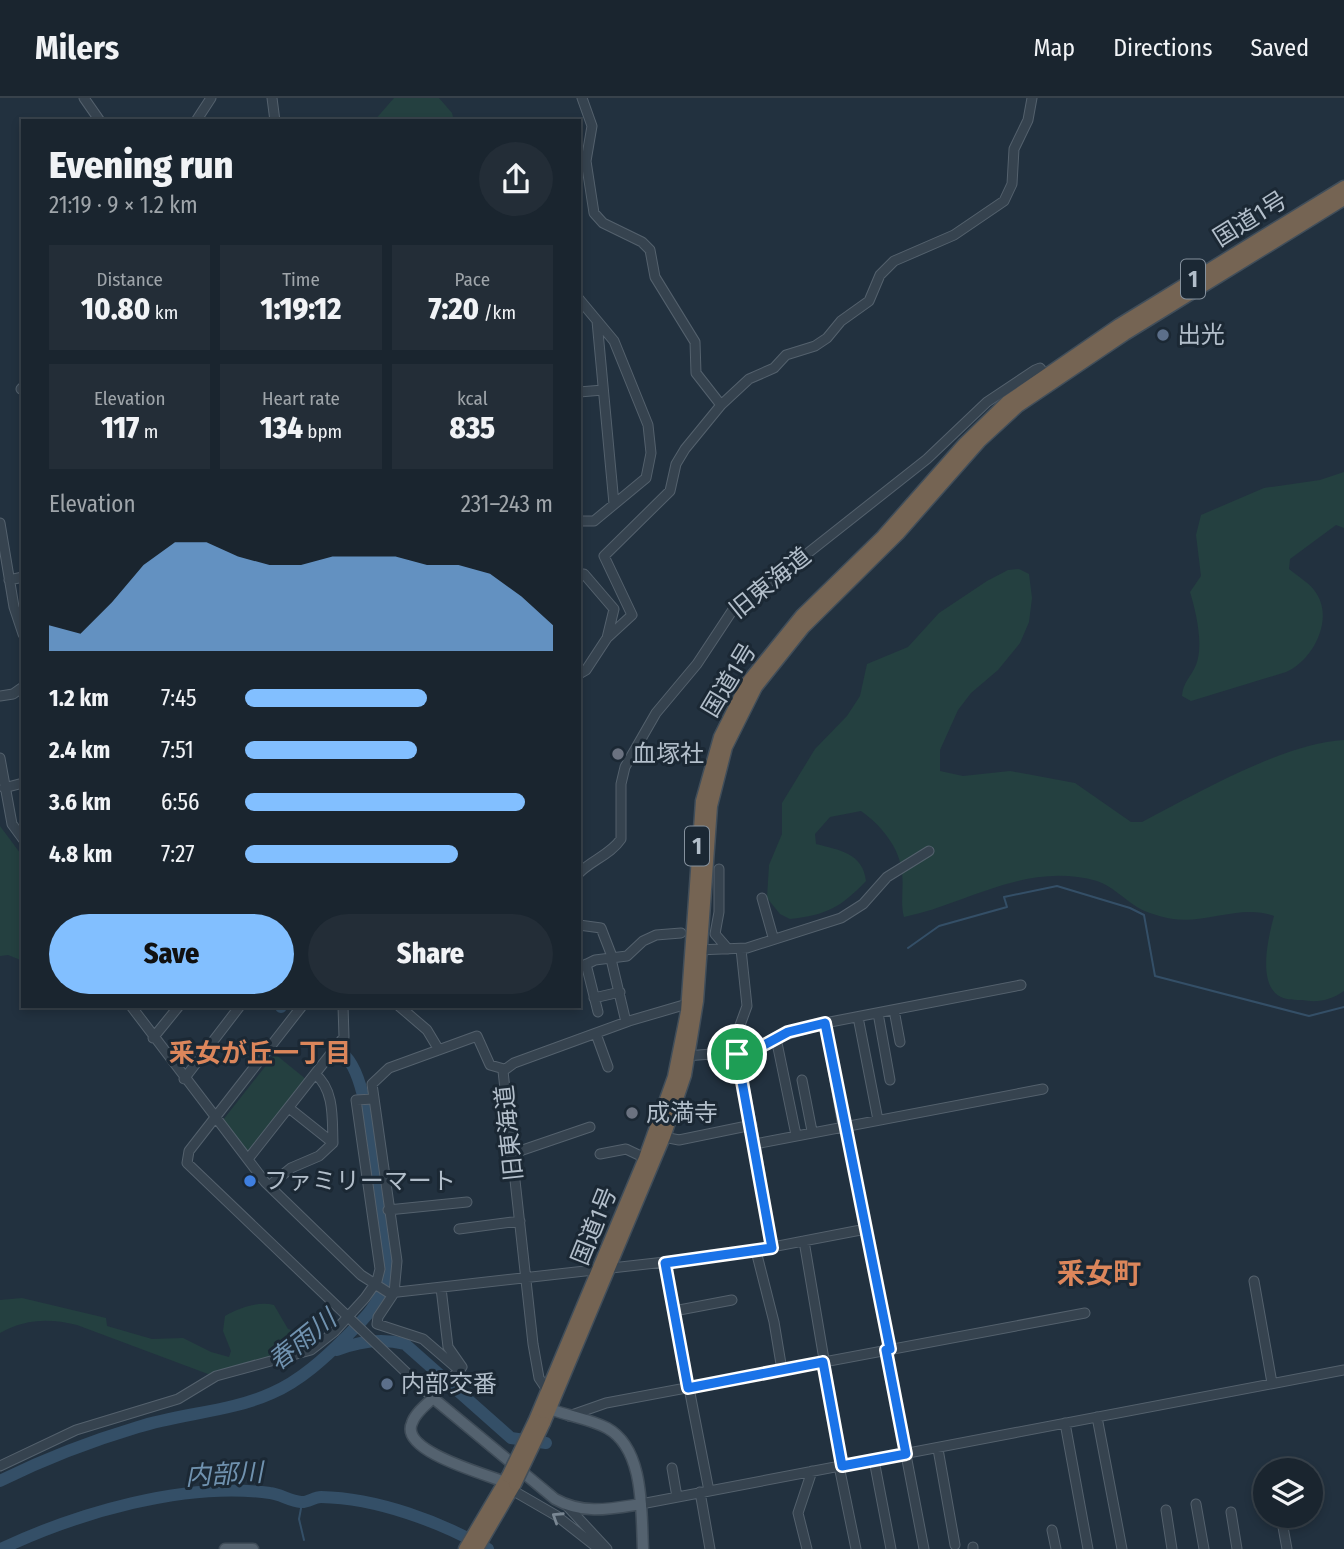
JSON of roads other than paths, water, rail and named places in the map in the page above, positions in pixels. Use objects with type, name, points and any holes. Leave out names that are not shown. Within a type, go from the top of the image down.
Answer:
[{"type":"highway","name":"国道1号","points":[[540,1422],[547,1390],[664,1137],[684,1056],[696,950],[697,839],[705,786],[723,728],[747,683],[793,625],[883,536],[979,428],[1048,377],[1343,190]]},
{"type":"highway","name":"国道1号","points":[[477,1549],[540,1422],[550,1409],[684,1056],[687,1004],[696,950]]},
{"type":"highway","name":"国道1号","points":[[465,1549],[508,1487]]},
{"type":"main road","points":[[508,1487],[415,1443],[410,1434],[412,1423],[436,1394],[555,1499],[567,1506],[585,1511],[641,1504]]},
{"type":"main road","points":[[550,1409],[608,1429],[622,1442],[632,1460],[641,1504],[643,1549]]},
{"type":"main road","points":[[225,1549],[253,1549]]},
{"type":"street","points":[[84,98],[99,119]]},
{"type":"street","points":[[197,119],[211,98]]},
{"type":"street","points":[[272,98],[275,119]]},
{"type":"street","points":[[582,98],[592,126],[586,161],[594,213],[603,223],[642,242],[650,250],[655,277],[695,342],[696,373],[721,405]]},
{"type":"street","points":[[581,673],[586,670],[607,638],[632,615],[604,556],[670,491],[676,464],[721,405],[754,375],[774,368],[786,355],[815,346],[827,338],[841,321],[869,301],[880,275],[894,261],[954,235],[998,208],[1010,189],[1014,149],[1028,120],[1032,98]]},
{"type":"street","points":[[581,301],[614,341],[648,425],[651,453],[646,478],[594,521],[581,521]]},
{"type":"street","points":[[597,320],[614,504]]},
{"type":"street","name":"旧東海道","points":[[581,871],[592,860],[617,846],[621,839],[621,784],[625,767],[656,713],[697,664],[736,604],[789,568],[927,458],[987,402],[1035,370],[1040,368],[1048,377]]},
{"type":"street","points":[[581,392],[603,390]]},
{"type":"street","points":[[0,523],[9,580],[21,626]]},
{"type":"street","points":[[581,574],[584,574],[614,609],[607,638]]},
{"type":"street","points":[[9,580],[21,577]]},
{"type":"street","points":[[0,696],[13,694],[21,688]]},
{"type":"street","points":[[0,758],[12,824],[21,836]]},
{"type":"street","points":[[4,788],[21,784]]},
{"type":"street","points":[[696,950],[741,949],[853,912],[887,877],[929,851]]},
{"type":"street","points":[[719,869],[719,912],[711,934],[728,949]]},
{"type":"street","points":[[762,898],[773,937]]},
{"type":"street","points":[[581,925],[601,928],[612,959],[626,1022]]},
{"type":"street","points":[[598,1012],[583,966],[627,956],[645,939],[681,933]]},
{"type":"street","points":[[741,949],[747,1006],[736,1034],[737,1054],[752,1125],[772,1248]]},
{"type":"street","points":[[684,1056],[753,1051],[776,1038],[825,1023],[1021,985]]},
{"type":"street","points":[[594,998],[620,992]]},
{"type":"street","name":"旧東海道","points":[[547,1390],[539,1378],[525,1277],[504,1069],[626,1022],[687,1004]]},
{"type":"street","points":[[132,1008],[184,1079],[269,1186],[376,1286],[391,1293],[755,1251],[866,1229]]},
{"type":"street","points":[[153,1038],[176,1008]]},
{"type":"street","points":[[184,1079],[238,1008]]},
{"type":"street","points":[[296,1008],[189,1151],[187,1163],[391,1356],[436,1394],[462,1367],[447,1348],[441,1288]]},
{"type":"street","points":[[248,1160],[344,1037],[343,1008]]},
{"type":"street","points":[[401,1008],[427,1030],[439,1050]]},
{"type":"street","points":[[894,1010],[900,1042]]},
{"type":"street","points":[[877,1013],[890,1080]]},
{"type":"street","points":[[858,1017],[878,1120]]},
{"type":"street","points":[[825,1023],[866,1229],[924,1549]]},
{"type":"street","points":[[596,1034],[608,1067]]},
{"type":"street","points":[[459,1370],[423,1339],[377,1324],[391,1293],[397,1261],[372,1084],[375,1078],[388,1068],[477,1035],[490,1065],[504,1069]]},
{"type":"street","points":[[776,1038],[796,1135]]},
{"type":"street","points":[[269,1186],[291,1168],[320,1156],[333,1143],[332,1106],[323,1080],[315,1074]]},
{"type":"street","points":[[802,1080],[812,1132]]},
{"type":"street","points":[[755,1144],[1043,1089]]},
{"type":"street","points":[[0,1466],[76,1430],[178,1399],[216,1376],[303,1353],[351,1318],[376,1286],[380,1269],[356,1101],[372,1099]]},
{"type":"street","points":[[289,1108],[333,1143]]},
{"type":"street","points":[[664,1137],[680,1140],[752,1125]]},
{"type":"street","points":[[512,1154],[590,1127]]},
{"type":"street","points":[[600,1154],[626,1149],[645,1158]]},
{"type":"street","points":[[369,1179],[384,1177]]},
{"type":"street","points":[[388,1210],[467,1202]]},
{"type":"street","points":[[459,1229],[520,1221]]},
{"type":"street","points":[[804,1241],[856,1549]]},
{"type":"street","points":[[755,1251],[774,1322],[782,1370]]},
{"type":"street","points":[[665,1263],[705,1492],[710,1549]]},
{"type":"street","points":[[1254,1281],[1272,1383]]},
{"type":"street","points":[[674,1311],[732,1300]]},
{"type":"street","points":[[569,1416],[606,1403],[1084,1313]]},
{"type":"street","points":[[641,1504],[1344,1370]]},
{"type":"street","points":[[1097,1417],[1122,1549]]},
{"type":"street","points":[[1065,1423],[1088,1549]]},
{"type":"street","points":[[938,1449],[956,1545]]},
{"type":"street","points":[[874,1460],[891,1549]]},
{"type":"street","points":[[672,1468],[677,1497]]},
{"type":"street","points":[[807,1549],[798,1513],[812,1471]]},
{"type":"street","points":[[508,1487],[556,1516],[599,1549]]},
{"type":"street","points":[[1196,1503],[1205,1549]]},
{"type":"street","points":[[567,1506],[607,1549]]},
{"type":"street","points":[[1166,1510],[1172,1549]]},
{"type":"street","points":[[1231,1512],[1237,1549]]},
{"type":"street","points":[[1283,1528],[1287,1549]]},
{"type":"street","points":[[1052,1530],[1056,1549]]},
{"type":"waterway","points":[[908,948],[939,926],[1007,907],[1004,897],[1057,886],[1130,908],[1144,915],[1155,976],[1309,1016],[1344,1007]]},
{"type":"waterway","name":"春雨川","points":[[0,1481],[85,1444],[120,1432],[240,1404],[272,1393],[312,1368],[369,1313],[384,1285],[387,1242],[361,1088],[348,1059],[339,1051]]},
{"type":"waterway","points":[[337,1350],[371,1341],[405,1344],[511,1438],[546,1443]]},
{"type":"waterway","name":"内部川","points":[[1,1549],[63,1523],[132,1503],[168,1496],[237,1490],[274,1494],[301,1502],[321,1497],[342,1498],[386,1507],[429,1521],[488,1549]]},
{"type":"waterway","points":[[302,1503],[299,1519],[304,1540]]},
{"type":"place","name":"出光","points":[[1163,335]]},
{"type":"place","name":"血塚社","points":[[618,754]]},
{"type":"place","name":"成満寺","points":[[632,1113]]},
{"type":"place","name":"ファミリーマート","points":[[250,1181]]},
{"type":"place","name":"内部交番","points":[[387,1384]]},
{"type":"district","name":"釆女が丘一丁目","points":[[260,1053]]},
{"type":"district","name":"釆女町","points":[[1099,1273]]}]
